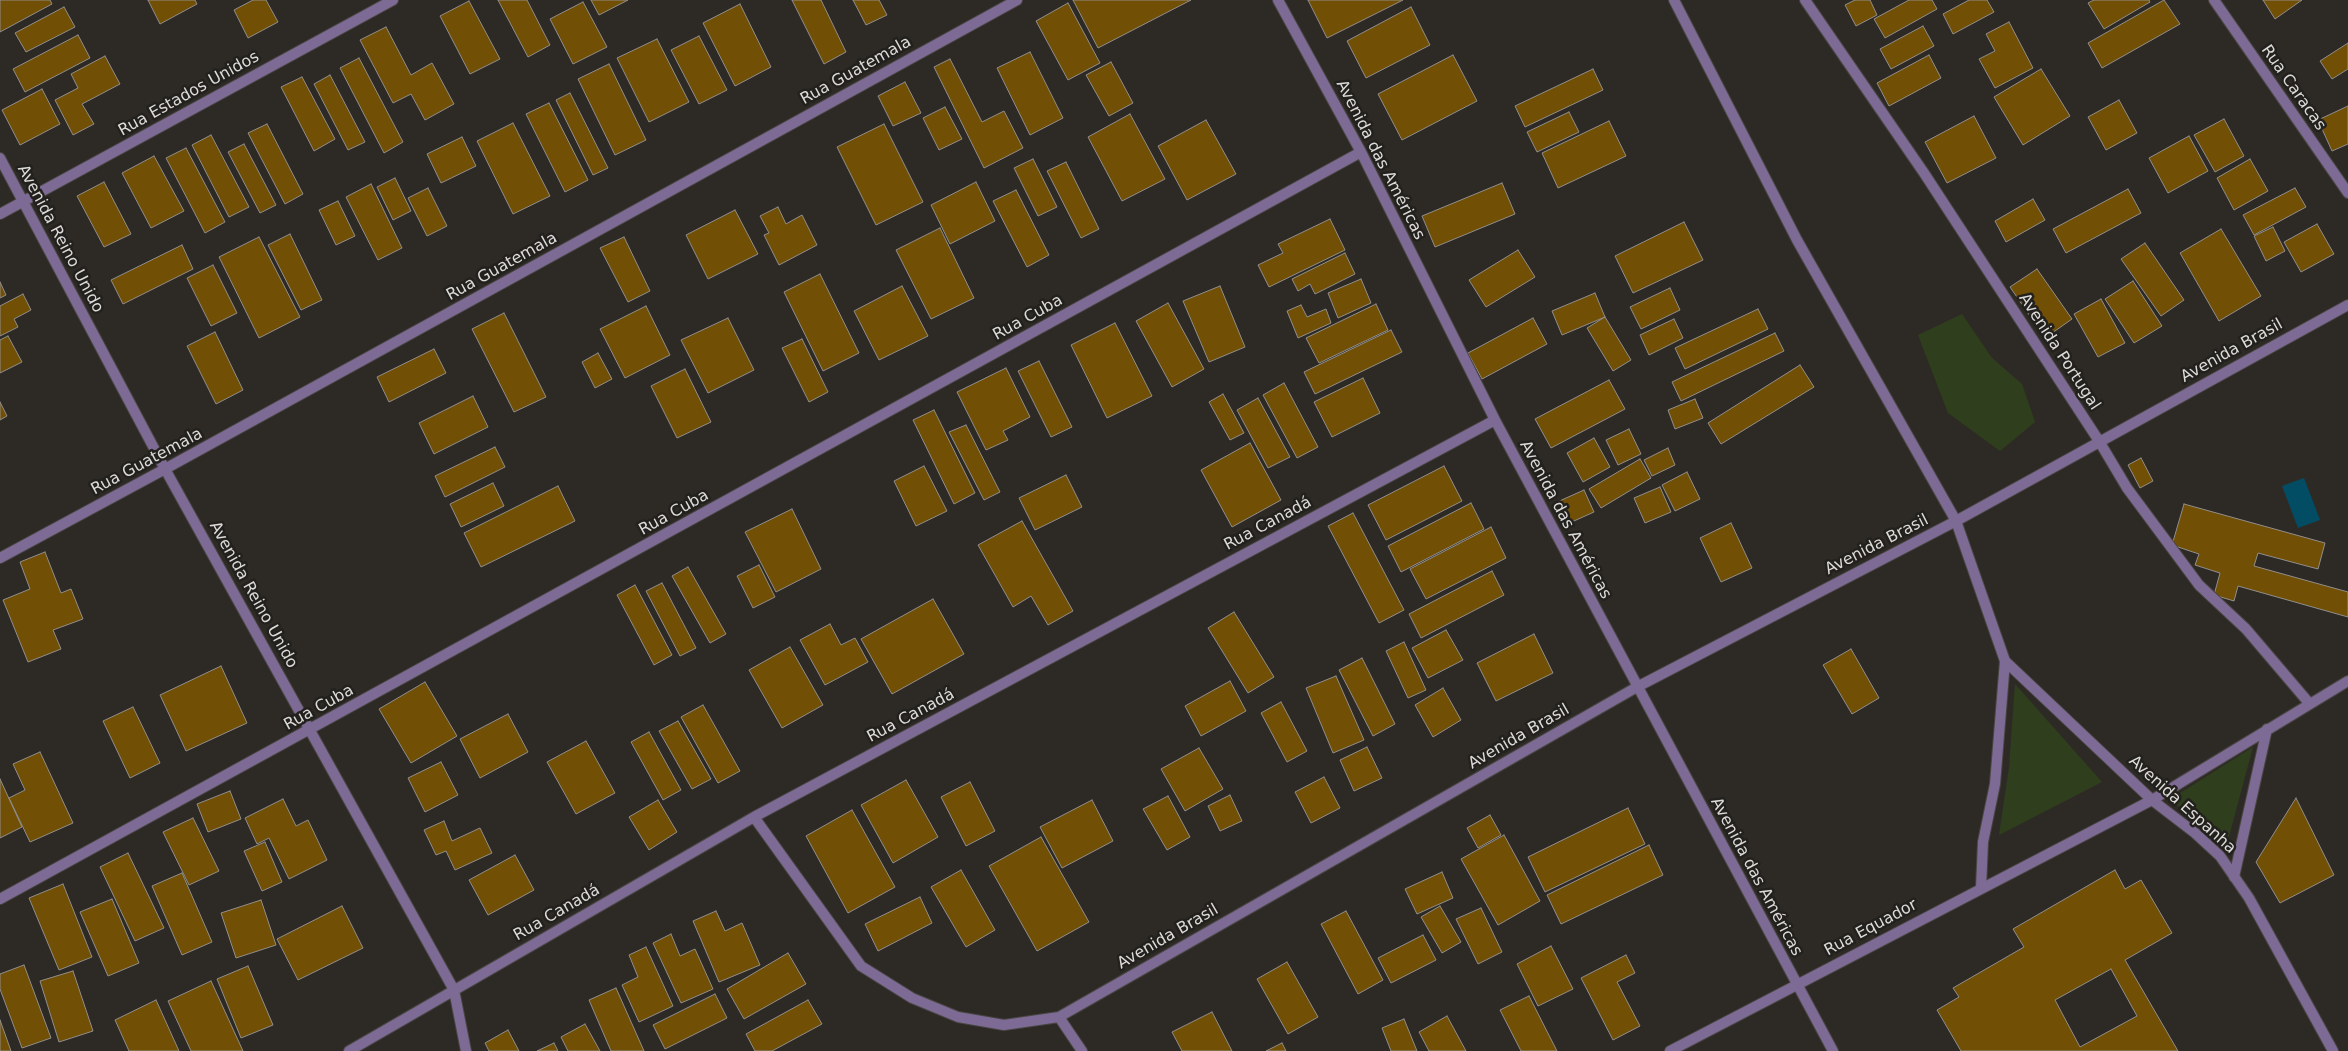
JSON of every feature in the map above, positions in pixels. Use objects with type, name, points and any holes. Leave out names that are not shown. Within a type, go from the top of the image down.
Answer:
[{"type":"street","name":"Rua Estados Unidos","points":[[0,214],[393,0]]},
{"type":"street","name":"Rua Guatemala","points":[[0,558],[165,470],[1017,0]]},
{"type":"street","name":"Avenida das Américas","points":[[1278,0],[1361,152],[1495,420],[1833,1051]]},
{"type":"street","points":[[1674,0],[1797,240],[1956,521],[2005,662],[1995,784],[1983,842],[1981,888]]},
{"type":"street","name":"Avenida Portugal","points":[[1805,0],[1924,173],[2099,441],[2127,488],[2199,585],[2246,629],[2309,703]]},
{"type":"street","name":"Rua Caracas","points":[[2214,0],[2348,193]]},
{"type":"street","name":"Rua Cuba","points":[[0,898],[310,730],[1361,152]]},
{"type":"street","name":"Avenida Reino Unido","points":[[0,158],[165,470],[454,990],[466,1051]]},
{"type":"street","name":"Avenida Brasil","points":[[754,817],[861,966],[912,998],[958,1017],[1004,1025],[1059,1017],[1637,687],[1956,521],[2348,304]]},
{"type":"street","name":"Rua Canadá","points":[[349,1051],[754,817],[1495,420]]},
{"type":"street","name":"Avenida Espanha","points":[[2005,662],[2152,800],[2195,833],[2220,856],[2249,898],[2332,1051]]},
{"type":"street","points":[[2309,703],[2348,681]]},
{"type":"street","name":"Rua Equador","points":[[1670,1051],[2152,800],[2309,703]]},
{"type":"street","points":[[2234,877],[2267,729]]},
{"type":"street","points":[[1059,1017],[1082,1051]]},
{"type":"green space","points":[[1962,314],[1992,358],[2022,384],[2035,422],[2000,451],[1948,413],[1918,335]]},
{"type":"green space","points":[[2015,684],[2102,782],[1999,835],[2009,767]]},
{"type":"green space","points":[[2253,747],[2228,840],[2169,800]]},
{"type":"water","points":[[2304,478],[2320,520],[2298,528],[2282,486]]},
{"type":"building","points":[[0,0],[50,0],[52,4],[0,32]]},
{"type":"building","points":[[148,0],[195,0],[197,4],[160,24]]},
{"type":"building","points":[[253,0],[266,0],[278,22],[248,38],[234,10]]},
{"type":"building","points":[[498,0],[527,0],[550,45],[528,57]]},
{"type":"building","points":[[591,0],[628,0],[599,15]]},
{"type":"building","points":[[792,0],[821,0],[846,52],[824,64]]},
{"type":"building","points":[[853,0],[879,0],[887,15],[866,25]]},
{"type":"building","points":[[1073,0],[1191,0],[1098,48]]},
{"type":"building","points":[[1308,0],[1403,0],[1327,38]]},
{"type":"building","points":[[1855,0],[1870,0],[1877,15],[1856,26],[1845,5]]},
{"type":"building","points":[[1909,0],[1932,0],[1937,9],[1885,38],[1874,19]]},
{"type":"building","points":[[1969,0],[1987,0],[1994,12],[1953,34],[1943,14]]},
{"type":"building","points":[[2094,0],[2149,0],[2150,2],[2104,29],[2088,3]]},
{"type":"building","points":[[2164,0],[2180,24],[2102,68],[2088,43]]},
{"type":"building","points":[[2263,0],[2302,0],[2275,19]]},
{"type":"building","points":[[469,1],[500,59],[470,74],[440,16]]},
{"type":"building","points":[[583,2],[607,47],[573,64],[550,19]]},
{"type":"building","points":[[1068,3],[1100,63],[1068,80],[1036,21]]},
{"type":"building","points":[[740,4],[771,67],[735,86],[703,23]]},
{"type":"building","points":[[64,7],[75,27],[26,52],[15,33]]},
{"type":"building","points":[[1411,7],[1430,45],[1366,78],[1347,41]]},
{"type":"building","points":[[2009,22],[2033,68],[1995,88],[1979,59],[1995,51],[1986,34]]},
{"type":"building","points":[[1923,26],[1934,46],[1891,69],[1880,49]]},
{"type":"building","points":[[386,27],[411,75],[432,63],[454,104],[425,120],[411,94],[393,103],[360,40]]},
{"type":"building","points":[[78,35],[90,58],[25,92],[13,69]]},
{"type":"building","points":[[699,36],[727,90],[699,104],[671,50]]},
{"type":"building","points":[[657,39],[689,102],[649,122],[617,58]]},
{"type":"building","points":[[2348,43],[2348,69],[2332,79],[2320,61]]},
{"type":"building","points":[[1030,52],[1063,118],[1030,135],[997,68]]},
{"type":"building","points":[[1453,55],[1477,101],[1402,140],[1378,94]]},
{"type":"building","points":[[1929,55],[1941,78],[1889,106],[1877,83]]},
{"type":"building","points":[[105,56],[120,84],[82,104],[94,124],[73,135],[55,100],[78,88],[71,74]]},
{"type":"building","points":[[359,58],[403,142],[384,153],[340,68]]},
{"type":"building","points":[[950,59],[982,122],[1004,111],[1023,148],[984,168],[934,67]]},
{"type":"building","points":[[1111,62],[1133,103],[1109,116],[1086,75]]},
{"type":"building","points":[[609,64],[646,140],[615,155],[578,79]]},
{"type":"building","points":[[1593,69],[1603,90],[1525,127],[1515,106]]},
{"type":"building","points":[[2041,69],[2070,116],[2023,145],[1994,97]]},
{"type":"building","points":[[330,75],[365,142],[348,150],[314,84]]},
{"type":"building","points":[[302,77],[335,139],[314,151],[281,87]]},
{"type":"building","points":[[905,82],[921,113],[893,126],[878,96]]},
{"type":"building","points":[[42,89],[60,124],[20,145],[2,110]]},
{"type":"building","points":[[570,93],[608,168],[593,175],[556,100]]},
{"type":"building","points":[[2119,100],[2137,133],[2106,150],[2088,117]]},
{"type":"building","points":[[549,103],[588,180],[565,192],[526,114]]},
{"type":"building","points":[[2348,106],[2348,144],[2332,151],[2318,120]]},
{"type":"building","points":[[945,107],[962,139],[939,150],[923,118]]},
{"type":"building","points":[[1569,112],[1579,132],[1537,152],[1527,132]]},
{"type":"building","points":[[1130,114],[1165,179],[1122,201],[1088,137]]},
{"type":"building","points":[[1974,116],[1996,158],[1947,183],[1925,142]]},
{"type":"building","points":[[2224,119],[2244,156],[2215,172],[2194,135]]},
{"type":"building","points":[[1206,120],[1236,174],[1187,200],[1158,146]]},
{"type":"building","points":[[1609,121],[1626,156],[1558,188],[1542,153]]},
{"type":"building","points":[[513,123],[550,196],[513,214],[477,141]]},
{"type":"building","points":[[267,124],[303,194],[285,204],[248,133]]},
{"type":"building","points":[[884,124],[923,202],[876,225],[837,147]]},
{"type":"building","points":[[211,135],[249,207],[229,217],[192,145]]},
{"type":"building","points":[[2189,136],[2208,171],[2168,193],[2149,158]]},
{"type":"building","points":[[462,137],[476,166],[441,183],[427,154]]},
{"type":"building","points":[[244,144],[276,205],[260,213],[228,152]]},
{"type":"building","points":[[186,148],[225,222],[205,233],[166,158]]},
{"type":"building","points":[[154,156],[184,211],[151,228],[122,173]]},
{"type":"building","points":[[1033,159],[1057,207],[1038,216],[1014,168]]},
{"type":"building","points":[[2250,159],[2268,191],[2234,210],[2217,178]]},
{"type":"building","points":[[1066,162],[1099,229],[1081,238],[1047,171]]},
{"type":"building","points":[[395,178],[411,211],[393,220],[377,187]]},
{"type":"building","points":[[104,182],[131,234],[104,247],[77,196]]},
{"type":"building","points":[[976,182],[995,221],[950,244],[931,205]]},
{"type":"building","points":[[1502,183],[1515,214],[1435,247],[1422,216]]},
{"type":"building","points":[[371,184],[402,248],[378,260],[346,197]]},
{"type":"building","points":[[428,188],[447,226],[427,236],[408,198]]},
{"type":"building","points":[[2295,188],[2306,207],[2254,235],[2243,215]]},
{"type":"building","points":[[2128,189],[2141,213],[2066,253],[2053,229]]},
{"type":"building","points":[[1016,190],[1049,255],[1027,267],[993,201]]},
{"type":"building","points":[[2033,199],[2045,220],[2006,242],[1995,221]]},
{"type":"building","points":[[338,201],[355,236],[336,245],[319,210]]},
{"type":"building","points":[[778,207],[786,224],[802,215],[817,245],[779,265],[764,235],[769,233],[760,216]]},
{"type":"building","points":[[735,210],[758,254],[708,279],[686,235]]},
{"type":"building","points":[[1330,219],[1345,250],[1269,287],[1258,265],[1283,253],[1278,244]]},
{"type":"building","points":[[1684,222],[1703,260],[1633,293],[1615,256]]},
{"type":"building","points":[[2317,224],[2334,254],[2301,272],[2284,242]]},
{"type":"building","points":[[2273,227],[2285,251],[2266,261],[2254,236]]},
{"type":"building","points":[[940,228],[974,298],[931,319],[896,250]]},
{"type":"building","points":[[2221,229],[2261,296],[2219,321],[2180,253]]},
{"type":"building","points":[[290,234],[322,300],[301,310],[268,245]]},
{"type":"building","points":[[259,237],[300,317],[259,338],[219,257]]},
{"type":"building","points":[[624,237],[650,291],[628,302],[600,248]]},
{"type":"building","points":[[2145,243],[2184,300],[2161,316],[2121,259]]},
{"type":"building","points":[[182,245],[193,269],[123,304],[111,280]]},
{"type":"building","points":[[1518,250],[1535,277],[1486,307],[1469,280]]},
{"type":"building","points":[[1345,253],[1355,274],[1315,294],[1310,284],[1298,291],[1292,279]]},
{"type":"building","points":[[213,265],[237,313],[211,326],[187,278]]},
{"type":"building","points":[[2037,269],[2072,319],[2045,338],[2010,287]]},
{"type":"building","points":[[820,274],[859,353],[823,371],[784,292]]},
{"type":"building","points":[[1361,279],[1371,303],[1338,318],[1328,293]]},
{"type":"building","points":[[2133,281],[2162,326],[2134,343],[2105,299]]},
{"type":"building","points":[[0,282],[6,295],[0,298]]},
{"type":"building","points":[[902,286],[928,336],[879,360],[854,311]]},
{"type":"building","points":[[1220,286],[1245,347],[1209,362],[1183,301]]},
{"type":"building","points":[[1670,288],[1680,310],[1641,329],[1630,307]]},
{"type":"building","points":[[1595,293],[1605,317],[1562,335],[1552,311]]},
{"type":"building","points":[[23,294],[31,310],[14,319],[18,327],[0,336],[0,306]]},
{"type":"building","points":[[2101,299],[2125,343],[2098,357],[2074,314]]},
{"type":"building","points":[[1168,303],[1204,369],[1172,387],[1136,321]]},
{"type":"building","points":[[1376,304],[1388,330],[1319,363],[1306,338]]},
{"type":"building","points":[[1301,305],[1307,317],[1326,309],[1331,323],[1298,338],[1287,311]]},
{"type":"building","points":[[646,306],[670,355],[625,378],[600,329]]},
{"type":"building","points":[[1758,309],[1768,329],[1685,369],[1675,348]]},
{"type":"building","points":[[504,313],[546,397],[514,412],[472,329]]},
{"type":"building","points":[[1605,317],[1631,360],[1613,371],[1587,328]]},
{"type":"building","points":[[728,318],[754,370],[708,393],[681,340]]},
{"type":"building","points":[[1533,318],[1547,344],[1482,379],[1468,353]]},
{"type":"building","points":[[1674,319],[1683,338],[1649,355],[1640,335]]},
{"type":"building","points":[[1115,323],[1152,396],[1107,418],[1071,345]]},
{"type":"building","points":[[1391,330],[1402,352],[1315,394],[1304,372]]},
{"type":"building","points":[[215,332],[243,390],[216,404],[187,346]]},
{"type":"building","points":[[1775,333],[1784,351],[1681,401],[1672,382]]},
{"type":"building","points":[[8,336],[22,362],[0,373],[0,340]]},
{"type":"building","points":[[802,339],[828,392],[809,402],[782,348]]},
{"type":"building","points":[[434,349],[446,373],[389,402],[377,377]]},
{"type":"building","points":[[598,353],[612,379],[595,388],[582,362]]},
{"type":"building","points":[[1039,361],[1072,427],[1051,437],[1018,371]]},
{"type":"building","points":[[1800,365],[1814,387],[1721,444],[1708,423]]},
{"type":"building","points":[[1006,368],[1030,417],[1003,431],[1008,440],[986,450],[957,392]]},
{"type":"building","points":[[685,369],[711,422],[677,438],[651,386]]},
{"type":"building","points":[[1363,378],[1380,413],[1332,437],[1314,402]]},
{"type":"building","points":[[1609,380],[1625,409],[1551,448],[1535,419]]},
{"type":"building","points":[[1284,383],[1318,447],[1297,458],[1263,395]]},
{"type":"building","points":[[1223,394],[1244,433],[1230,440],[1209,402]]},
{"type":"building","points":[[473,396],[488,427],[434,454],[419,423]]},
{"type":"building","points":[[1258,398],[1290,457],[1268,468],[1237,410]]},
{"type":"building","points":[[1695,399],[1703,418],[1675,429],[1668,410]]},
{"type":"building","points":[[0,402],[7,416],[0,420]]},
{"type":"building","points":[[934,410],[975,493],[954,504],[913,420]]},
{"type":"building","points":[[966,425],[1000,492],[984,500],[949,432]]},
{"type":"building","points":[[1629,429],[1641,454],[1618,465],[1606,440]]},
{"type":"building","points":[[1594,438],[1610,467],[1583,482],[1567,453]]},
{"type":"building","points":[[1250,443],[1281,500],[1232,527],[1201,470]]},
{"type":"building","points":[[495,447],[505,467],[445,497],[435,476]]},
{"type":"building","points":[[1668,448],[1675,465],[1652,476],[1644,460]]},
{"type":"building","points":[[2141,458],[2153,481],[2140,488],[2128,465]]},
{"type":"building","points":[[1640,459],[1651,478],[1601,508],[1589,489]]},
{"type":"building","points":[[924,466],[947,511],[916,526],[894,481]]},
{"type":"building","points":[[1444,466],[1462,501],[1386,540],[1368,505]]},
{"type":"building","points":[[1687,472],[1700,499],[1675,511],[1662,485]]},
{"type":"building","points":[[1066,475],[1082,507],[1035,530],[1019,498]]},
{"type":"building","points":[[493,483],[504,506],[461,527],[450,504]]},
{"type":"building","points":[[558,486],[575,521],[481,567],[464,533]]},
{"type":"building","points":[[1660,487],[1671,512],[1645,523],[1634,498]]},
{"type":"building","points":[[1584,490],[1594,512],[1565,525],[1555,503]]},
{"type":"building","points":[[1471,503],[1484,529],[1401,572],[1388,546]]},
{"type":"building","points":[[2184,504],[2325,543],[2318,569],[2258,553],[2254,566],[2348,592],[2348,617],[2238,586],[2234,601],[2214,595],[2220,573],[2195,565],[2199,554],[2172,545]]},
{"type":"building","points":[[792,509],[821,569],[776,592],[745,532]]},
{"type":"building","points":[[1353,513],[1404,610],[1379,623],[1328,526]]},
{"type":"building","points":[[1022,521],[1073,611],[1048,625],[1031,596],[1013,607],[978,545]]},
{"type":"building","points":[[1731,523],[1752,568],[1721,582],[1700,538]]},
{"type":"building","points":[[1491,527],[1506,558],[1426,599],[1410,569]]},
{"type":"building","points":[[45,552],[61,593],[71,589],[83,619],[53,630],[61,649],[28,662],[3,600],[30,589],[20,562]]},
{"type":"building","points":[[759,565],[775,597],[753,608],[737,576]]},
{"type":"building","points":[[688,567],[726,634],[710,643],[672,576]]},
{"type":"building","points":[[1492,571],[1504,595],[1421,638],[1409,614]]},
{"type":"building","points":[[662,583],[696,648],[680,656],[646,591]]},
{"type":"building","points":[[635,585],[672,655],[654,665],[617,595]]},
{"type":"building","points":[[933,599],[964,654],[892,694],[861,639]]},
{"type":"building","points":[[1234,612],[1274,677],[1248,693],[1208,628]]},
{"type":"building","points":[[830,624],[841,645],[855,638],[868,662],[825,685],[800,640]]},
{"type":"building","points":[[1446,630],[1463,660],[1428,678],[1412,648]]},
{"type":"building","points":[[1534,634],[1553,673],[1496,701],[1477,663]]},
{"type":"building","points":[[1404,642],[1426,690],[1408,698],[1386,651]]},
{"type":"building","points":[[790,647],[823,705],[782,728],[749,670]]},
{"type":"building","points":[[1851,649],[1879,698],[1852,714],[1823,665]]},
{"type":"building","points":[[1362,658],[1395,724],[1373,736],[1339,670]]},
{"type":"building","points":[[221,666],[247,723],[186,751],[160,695]]},
{"type":"building","points":[[1336,676],[1364,740],[1333,753],[1306,688]]},
{"type":"building","points":[[1230,681],[1246,711],[1201,736],[1185,706]]},
{"type":"building","points":[[425,682],[457,736],[411,763],[379,709]]},
{"type":"building","points":[[1443,688],[1461,720],[1433,737],[1415,705]]},
{"type":"building","points":[[1281,702],[1307,751],[1287,762],[1261,713]]},
{"type":"building","points":[[703,705],[740,771],[718,783],[681,717]]},
{"type":"building","points":[[133,707],[160,763],[130,778],[103,721]]},
{"type":"building","points":[[508,714],[528,752],[480,778],[460,739]]},
{"type":"building","points":[[678,721],[711,779],[692,789],[659,731]]},
{"type":"building","points":[[649,732],[681,790],[663,800],[631,742]]},
{"type":"building","points":[[586,741],[615,793],[576,814],[547,762]]},
{"type":"building","points":[[1367,747],[1382,778],[1354,791],[1340,760]]},
{"type":"building","points":[[1199,748],[1223,789],[1185,811],[1161,769]]},
{"type":"building","points":[[40,752],[73,823],[30,842],[9,798],[25,790],[13,764]]},
{"type":"building","points":[[441,762],[458,795],[425,812],[408,778]]},
{"type":"building","points":[[1324,777],[1340,808],[1311,823],[1295,792]]},
{"type":"building","points":[[0,779],[22,827],[0,838]]},
{"type":"building","points":[[906,780],[938,837],[893,863],[861,805]]},
{"type":"building","points":[[970,782],[995,831],[966,846],[941,797]]},
{"type":"building","points":[[230,791],[241,819],[208,832],[197,804]]},
{"type":"building","points":[[1230,795],[1242,821],[1220,831],[1208,806]]},
{"type":"building","points":[[1168,796],[1190,837],[1167,850],[1143,809]]},
{"type":"building","points":[[2296,798],[2334,875],[2280,903],[2256,862]]},
{"type":"building","points":[[283,799],[296,826],[308,820],[327,860],[289,879],[269,838],[257,844],[245,818]]},
{"type":"building","points":[[658,800],[677,832],[649,850],[629,817]]},
{"type":"building","points":[[1092,800],[1113,841],[1062,868],[1040,827]]},
{"type":"building","points":[[1628,808],[1645,844],[1545,892],[1528,857]]},
{"type":"building","points":[[852,810],[895,887],[848,913],[806,836]]},
{"type":"building","points":[[1490,815],[1501,835],[1478,848],[1467,828]]},
{"type":"building","points":[[193,818],[219,871],[189,885],[163,832]]},
{"type":"building","points":[[444,821],[452,841],[480,828],[492,853],[455,870],[446,851],[436,855],[424,830]]},
{"type":"building","points":[[1504,835],[1540,901],[1498,925],[1461,859]]},
{"type":"building","points":[[1041,837],[1089,922],[1037,951],[989,866]]},
{"type":"building","points":[[265,842],[282,882],[262,891],[244,851]]},
{"type":"building","points":[[1649,845],[1663,875],[1561,924],[1547,895]]},
{"type":"building","points":[[128,853],[164,928],[135,941],[100,867]]},
{"type":"building","points":[[515,855],[534,890],[488,915],[469,880]]},
{"type":"building","points":[[961,870],[995,930],[966,947],[931,887]]},
{"type":"building","points":[[2115,870],[2125,889],[2141,880],[2172,933],[2125,960],[2178,1051],[1961,1051],[1937,1010],[1959,997],[1953,988],[2024,947],[2013,929]],"holes":[[[2111,969],[2137,1016],[2080,1047],[2055,1000]]]},
{"type":"building","points":[[1442,872],[1453,898],[1417,914],[1405,889]]},
{"type":"building","points":[[182,873],[212,942],[182,955],[152,886]]},
{"type":"building","points":[[63,884],[92,957],[59,970],[29,898]]},
{"type":"building","points":[[920,897],[932,923],[878,951],[865,924]]},
{"type":"building","points":[[112,899],[139,963],[108,976],[80,912]]},
{"type":"building","points":[[261,900],[276,945],[236,958],[221,913]]},
{"type":"building","points":[[342,906],[363,948],[298,980],[277,939]]},
{"type":"building","points":[[1440,906],[1461,942],[1442,953],[1421,917]]},
{"type":"building","points":[[1481,908],[1502,952],[1478,964],[1456,919]]},
{"type":"building","points":[[716,911],[725,931],[742,923],[760,965],[719,982],[693,921]]},
{"type":"building","points":[[1346,911],[1383,980],[1358,994],[1321,924]]},
{"type":"building","points":[[671,934],[680,956],[695,949],[713,989],[681,1003],[653,943]]},
{"type":"building","points":[[1423,935],[1436,960],[1391,983],[1378,958]]},
{"type":"building","points":[[1551,946],[1573,989],[1538,1006],[1517,964]]},
{"type":"building","points":[[646,947],[673,1006],[639,1022],[622,985],[638,977],[629,955]]},
{"type":"building","points":[[788,953],[806,984],[744,1019],[727,989]]},
{"type":"building","points":[[1626,955],[1635,973],[1617,982],[1640,1026],[1613,1040],[1581,978]]},
{"type":"building","points":[[1287,962],[1318,1017],[1288,1034],[1257,979]]},
{"type":"building","points":[[24,965],[51,1038],[22,1048],[0,989],[0,974]]},
{"type":"building","points":[[248,966],[273,1025],[241,1038],[217,979]]},
{"type":"building","points":[[73,971],[93,1031],[59,1042],[40,981]]},
{"type":"building","points":[[211,981],[243,1051],[191,1051],[168,1001]]},
{"type":"building","points":[[616,988],[644,1051],[611,1051],[589,1000]]},
{"type":"building","points":[[715,994],[727,1018],[665,1049],[653,1025]]},
{"type":"building","points":[[1529,996],[1557,1051],[1521,1051],[1500,1010]]},
{"type":"building","points":[[156,1000],[179,1051],[129,1051],[115,1020]]},
{"type":"building","points":[[808,1000],[822,1024],[772,1051],[755,1051],[746,1034]]},
{"type":"building","points":[[1212,1012],[1232,1051],[1182,1051],[1172,1032]]},
{"type":"building","points":[[1447,1016],[1466,1051],[1429,1051],[1419,1032]]},
{"type":"building","points":[[1404,1019],[1417,1051],[1391,1051],[1382,1028]]},
{"type":"building","points":[[0,1020],[11,1051],[0,1051]]},
{"type":"building","points":[[585,1024],[600,1051],[568,1051],[561,1037]]},
{"type":"building","points":[[508,1030],[519,1051],[489,1051],[485,1043]]},
{"type":"building","points":[[554,1043],[558,1051],[537,1051]]},
{"type":"building","points":[[1282,1043],[1286,1051],[1266,1051]]}]
